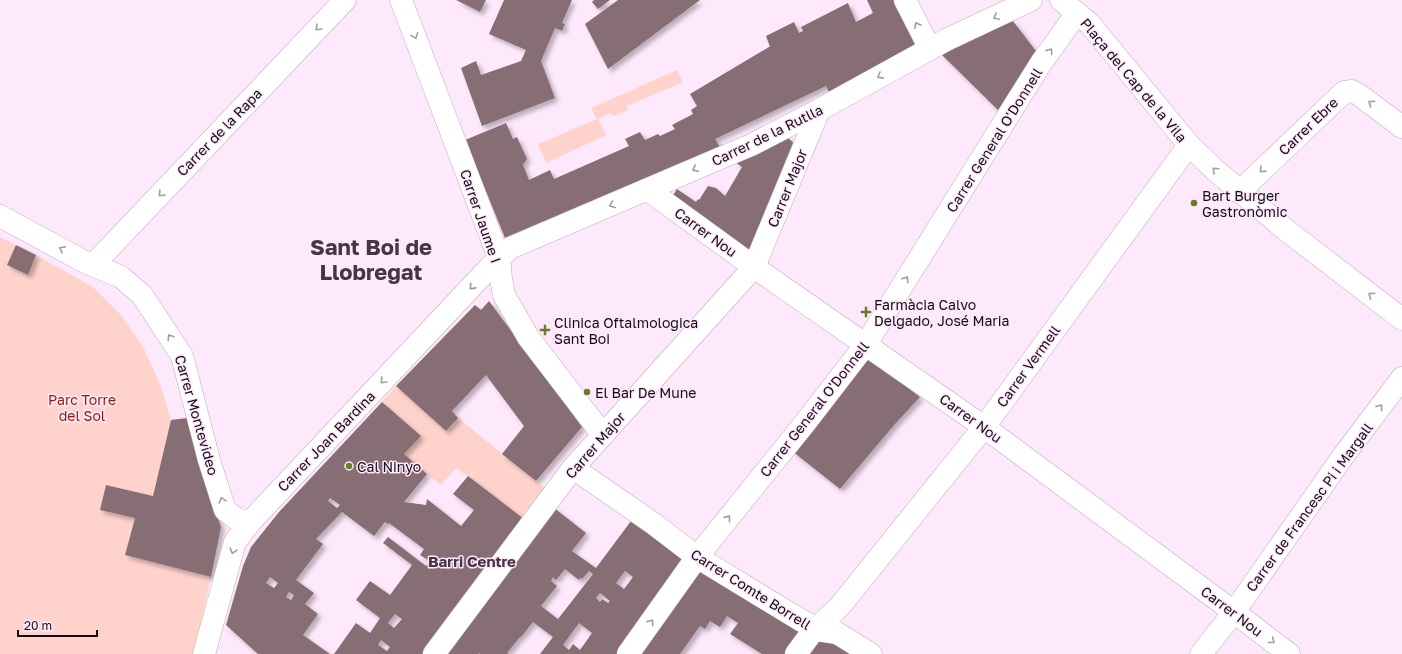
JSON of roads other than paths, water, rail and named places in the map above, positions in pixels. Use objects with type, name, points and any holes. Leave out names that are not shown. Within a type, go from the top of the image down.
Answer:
[{"type":"street","name":"Carrer de la Rapa","points":[[93,265],[345,0]]},
{"type":"street","name":"Carrer Jaume I","points":[[401,0],[499,258],[504,295],[528,337],[603,435]]},
{"type":"street","points":[[905,0],[930,49]]},
{"type":"street","name":"Carrer de la Rutlla","points":[[499,258],[510,248],[751,145],[819,110],[930,49],[1031,0]]},
{"type":"street","name":"Plaça del Cap de la Vila","points":[[1069,6],[1089,23],[1189,145],[1215,170],[1239,192],[1286,230],[1402,319]]},
{"type":"street","name":"Carrer General O'Donnell","points":[[628,654],[697,557],[805,423],[866,344],[1041,63],[1069,6]]},
{"type":"street","name":"Carrer Ebre","points":[[1239,192],[1344,92],[1352,90],[1402,127]]},
{"type":"street","name":"Carrer Major","points":[[434,654],[573,468],[754,267],[819,110]]},
{"type":"street","name":"Carrer Vermell","points":[[796,654],[810,635],[817,630],[840,606],[984,426],[1189,145]]},
{"type":"street","name":"Carrer Nou","points":[[648,190],[754,267],[984,426],[1289,654]]},
{"type":"street","name":"Carrer Montevideo","points":[[0,216],[83,261],[121,277],[138,292],[162,324],[182,356],[209,460],[225,510],[238,520],[251,521]]},
{"type":"street","name":"Carrer Joan Bardina","points":[[204,654],[235,542],[251,521],[499,258]]},
{"type":"street","name":"Carrer de Francesc Pi i Margall","points":[[1201,654],[1234,612],[1344,455],[1402,378]]},
{"type":"street","name":"Carrer Comte Borrell","points":[[573,468],[637,512],[697,557],[817,630],[837,633],[871,654]]},
{"type":"place","name":"Bart Burger Gastronòmic","points":[[1194,203]]},
{"type":"place","name":"Farmàcia Calvo Delgado, José Maria","points":[[866,312]]},
{"type":"place","name":"Clinica Oftalmologica Sant Boi","points":[[545,330]]},
{"type":"place","name":"El Bar De Mune","points":[[587,392]]},
{"type":"place","name":"Cal Ninyo","points":[[349,466]]},
{"type":"district","name":"Sant Boi de Llobregat","points":[[371,258]]},
{"type":"district","name":"Barri Centre","points":[[472,561]]},
{"type":"park label","name":"Parc Torre del Sol","points":[[82,408]]}]
